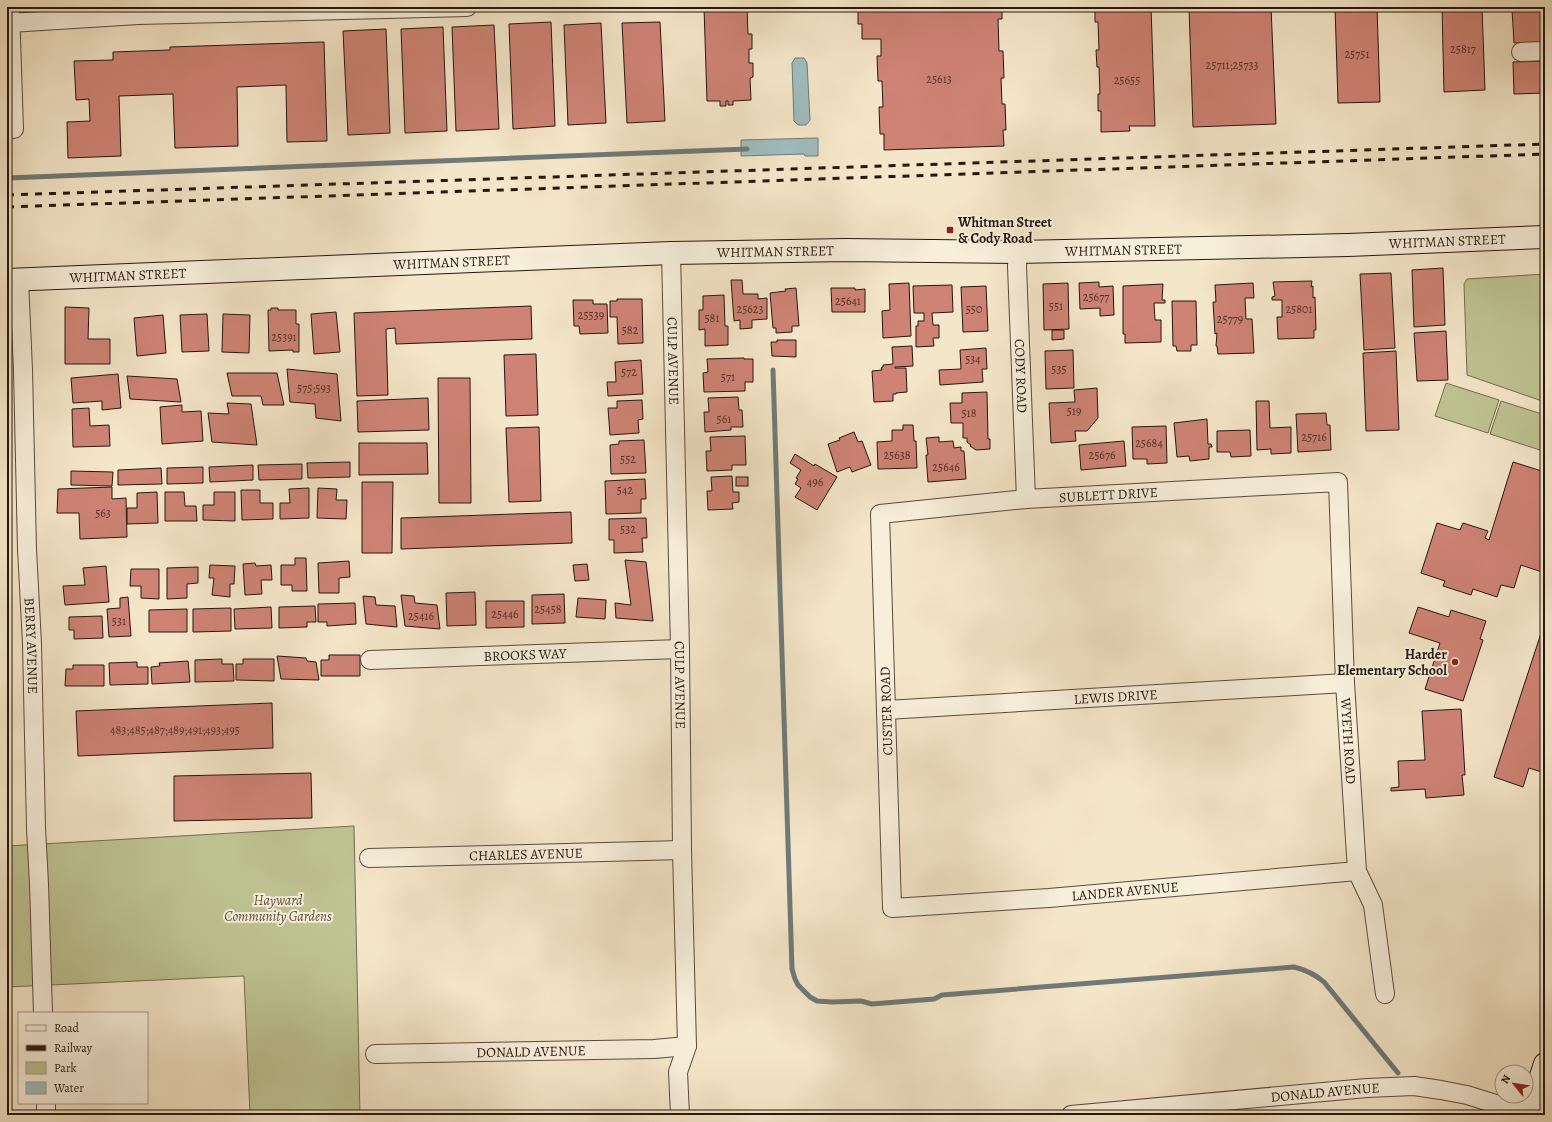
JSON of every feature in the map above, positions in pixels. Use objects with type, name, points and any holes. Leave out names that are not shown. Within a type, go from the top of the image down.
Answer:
[{"type":"street","points":[[14,129],[10,97],[10,15],[138,14],[467,7]]},
{"type":"street","points":[[1521,52],[1545,51]]},
{"type":"street","name":"WHITMAN STREET","points":[[13,280],[671,253],[845,250],[1018,252],[1348,245],[1545,237]]},
{"type":"street","name":"CODY ROAD","points":[[1018,252],[1017,266],[1026,499]]},
{"type":"street","name":"CULP AVENUE","points":[[671,253],[687,1046],[678,1072],[680,1115]]},
{"type":"street","name":"BERRY AVENUE","points":[[13,280],[23,363],[36,828],[44,1012]]},
{"type":"street","name":"SUBLETT DRIVE","points":[[880,514],[1026,499],[1338,482]]},
{"type":"street","name":"WYETH ROAD","points":[[1338,482],[1345,683],[1356,871],[1373,905],[1385,994]]},
{"type":"street","name":"CUSTER ROAD","points":[[880,514],[892,908]]},
{"type":"street","name":"BROOKS WAY","points":[[370,660],[680,649]]},
{"type":"street","name":"LEWIS DRIVE","points":[[886,710],[1345,683]]},
{"type":"street","name":"CHARLES AVENUE","points":[[369,858],[682,850]]},
{"type":"street","name":"LANDER AVENUE","points":[[892,908],[1049,898],[1356,871]]},
{"type":"street","name":"DONALD AVENUE","points":[[375,1054],[687,1046]]},
{"type":"street","points":[[1534,1114],[1545,1064]]},
{"type":"street","name":"DONALD AVENUE","points":[[1071,1115],[1367,1088],[1414,1086],[1460,1094],[1534,1114]]},
{"type":"street","points":[[46,1104],[46,1115]]},
{"type":"green space","points":[[1545,274],[1545,402],[1467,375],[1464,284],[1467,279]]},
{"type":"green space","points":[[1446,383],[1499,400],[1488,433],[1435,416]]},
{"type":"green space","points":[[1501,401],[1545,415],[1545,445],[1543,451],[1490,434]]},
{"type":"green space","name":"Hayward Community Gardens","points":[[354,826],[360,1115],[250,1115],[244,976],[7,987],[7,846]]},
{"type":"water","points":[[795,58],[804,58],[807,63],[810,120],[806,125],[798,125],[794,121],[792,63]]},
{"type":"water","points":[[818,138],[818,156],[805,156],[804,154],[741,156],[741,140]]},
{"type":"building","points":[[704,7],[747,7],[748,34],[752,34],[752,49],[749,49],[749,63],[753,63],[753,77],[750,78],[751,100],[733,101],[733,105],[728,105],[728,101],[726,101],[726,106],[720,106],[720,101],[707,101]]},
{"type":"building","points":[[858,7],[1002,7],[1002,19],[998,19],[999,51],[1003,51],[1004,78],[1001,78],[1002,104],[1005,104],[1006,130],[1003,130],[1004,146],[884,150],[884,134],[880,134],[879,107],[883,107],[882,81],[878,81],[877,56],[881,56],[881,39],[862,39],[862,24],[858,24]]},
{"type":"building","points":[[1095,7],[1151,7],[1155,126],[1129,126],[1130,131],[1101,132],[1101,111],[1098,111],[1098,94],[1100,94],[1099,67],[1097,67],[1096,50],[1099,50],[1098,22],[1095,22]]},
{"type":"building","points":[[1189,7],[1271,7],[1276,124],[1193,127]]},
{"type":"building","points":[[1335,7],[1377,7],[1380,102],[1338,103]]},
{"type":"building","points":[[1442,7],[1482,7],[1485,90],[1444,92]]},
{"type":"building","points":[[1545,8],[1545,42],[1514,43],[1512,10]]},
{"type":"building","points":[[551,22],[555,126],[513,129],[509,24]]},
{"type":"building","points":[[660,22],[665,121],[627,123],[622,23]]},
{"type":"building","points":[[601,23],[606,123],[568,125],[564,25]]},
{"type":"building","points":[[494,25],[499,129],[456,131],[452,27]]},
{"type":"building","points":[[443,27],[447,131],[405,133],[401,29]]},
{"type":"building","points":[[386,29],[390,133],[348,135],[343,31]]},
{"type":"building","points":[[324,42],[327,141],[287,142],[286,85],[237,87],[238,146],[175,148],[173,94],[119,96],[121,156],[68,158],[67,122],[90,121],[89,99],[76,100],[74,61],[113,60],[113,52],[170,50],[170,47]]},
{"type":"building","points":[[1545,61],[1545,93],[1514,94],[1513,62]]},
{"type":"building","points":[[1443,268],[1445,325],[1414,327],[1412,270]]},
{"type":"building","points":[[1391,273],[1395,348],[1364,350],[1360,274]]},
{"type":"building","points":[[731,280],[742,280],[743,294],[758,294],[758,299],[767,298],[767,319],[752,320],[752,328],[740,329],[740,320],[734,321]]},
{"type":"building","points":[[1312,281],[1311,287],[1313,286],[1313,298],[1315,297],[1316,330],[1314,330],[1314,338],[1278,339],[1277,317],[1282,317],[1282,300],[1272,300],[1272,297],[1275,296],[1273,282]]},
{"type":"building","points":[[1099,282],[1099,287],[1113,286],[1114,315],[1100,316],[1100,308],[1080,309],[1079,283]]},
{"type":"building","points":[[909,283],[911,336],[883,338],[882,311],[890,310],[889,284]]},
{"type":"building","points":[[1068,283],[1069,329],[1044,330],[1043,284]]},
{"type":"building","points":[[1253,283],[1254,298],[1245,298],[1246,319],[1252,319],[1254,353],[1218,354],[1216,346],[1217,333],[1215,334],[1213,302],[1216,302],[1215,285]]},
{"type":"building","points":[[1163,284],[1162,300],[1165,300],[1165,303],[1154,303],[1155,320],[1161,320],[1161,342],[1125,343],[1125,334],[1123,334],[1123,286]]},
{"type":"building","points":[[952,285],[953,312],[932,313],[933,325],[939,325],[939,338],[933,338],[934,346],[916,347],[916,326],[918,326],[918,321],[924,321],[924,313],[914,313],[913,286]]},
{"type":"building","points":[[986,286],[988,331],[963,332],[961,287]]},
{"type":"building","points":[[796,288],[799,326],[792,326],[792,332],[776,333],[776,328],[773,328],[770,293]]},
{"type":"building","points":[[831,288],[855,288],[855,290],[865,289],[865,312],[832,312]]},
{"type":"building","points":[[724,295],[725,326],[728,326],[728,345],[705,346],[705,329],[699,330],[699,310],[703,310],[703,296]]},
{"type":"building","points":[[617,299],[642,299],[643,343],[618,344],[617,317],[610,317],[610,301],[617,301]]},
{"type":"building","points":[[573,300],[593,300],[593,304],[607,304],[608,333],[580,334],[579,326],[574,326]]},
{"type":"building","points":[[1172,301],[1196,301],[1197,345],[1191,345],[1191,351],[1177,351],[1176,346],[1173,346]]},
{"type":"building","points":[[531,306],[532,339],[396,344],[395,328],[386,329],[388,395],[357,396],[354,313]]},
{"type":"building","points":[[65,307],[89,308],[88,339],[110,339],[110,364],[65,364]]},
{"type":"building","points":[[271,308],[278,308],[278,310],[296,310],[296,324],[299,324],[299,352],[293,352],[293,350],[269,351],[268,310],[271,310]]},
{"type":"building","points":[[336,312],[340,352],[314,354],[311,314]]},
{"type":"building","points":[[207,314],[209,351],[182,352],[180,315]]},
{"type":"building","points":[[223,314],[250,315],[249,353],[222,352]]},
{"type":"building","points":[[163,315],[166,353],[137,356],[134,318]]},
{"type":"building","points":[[1052,330],[1064,330],[1064,339],[1052,340]]},
{"type":"building","points":[[1446,331],[1448,380],[1417,381],[1414,333]]},
{"type":"building","points":[[777,340],[796,340],[796,357],[772,356],[771,342],[777,342]]},
{"type":"building","points":[[912,346],[913,366],[895,367],[906,368],[907,392],[893,394],[893,401],[874,402],[872,371],[882,370],[881,368],[883,365],[893,364],[892,347]]},
{"type":"building","points":[[986,348],[987,369],[982,369],[983,382],[940,385],[939,370],[961,369],[960,350]]},
{"type":"building","points":[[1073,350],[1074,388],[1046,389],[1045,351]]},
{"type":"building","points":[[1396,351],[1399,430],[1366,431],[1363,353]]},
{"type":"building","points":[[536,354],[538,415],[506,416],[504,355]]},
{"type":"building","points":[[707,359],[753,359],[753,382],[745,382],[745,391],[704,392],[703,373],[708,372]]},
{"type":"building","points":[[641,360],[643,394],[608,396],[607,382],[616,382],[615,362]]},
{"type":"building","points":[[287,369],[337,374],[341,421],[316,418],[315,404],[290,402]]},
{"type":"building","points":[[227,373],[277,373],[284,405],[263,405],[261,396],[232,396]]},
{"type":"building","points":[[118,374],[121,408],[102,410],[102,401],[73,403],[71,378]]},
{"type":"building","points":[[127,376],[177,379],[181,402],[130,399]]},
{"type":"building","points":[[438,378],[470,378],[471,503],[439,503]]},
{"type":"building","points":[[1097,388],[1098,418],[1087,431],[1075,431],[1076,441],[1051,443],[1049,403],[1075,402],[1074,390]]},
{"type":"building","points":[[987,392],[988,439],[990,439],[990,449],[976,450],[967,442],[967,438],[963,438],[963,423],[951,423],[950,403],[962,403],[962,393]]},
{"type":"building","points":[[738,397],[739,410],[742,410],[743,427],[731,427],[731,430],[705,432],[704,412],[709,412],[708,398]]},
{"type":"building","points":[[428,398],[429,430],[358,432],[357,401]]},
{"type":"building","points":[[642,400],[643,419],[638,420],[639,433],[610,435],[608,408],[617,408],[617,401]]},
{"type":"building","points":[[1256,401],[1269,401],[1270,428],[1291,427],[1291,453],[1271,454],[1271,449],[1257,450]]},
{"type":"building","points":[[227,403],[251,404],[257,445],[212,442],[208,413],[229,414]]},
{"type":"building","points":[[182,405],[182,412],[201,411],[203,441],[162,444],[160,407]]},
{"type":"building","points":[[89,408],[90,426],[109,425],[110,446],[73,447],[72,409]]},
{"type":"building","points":[[1326,413],[1327,425],[1330,425],[1331,450],[1298,452],[1296,414]]},
{"type":"building","points":[[1207,419],[1208,444],[1211,444],[1212,447],[1209,447],[1209,459],[1190,461],[1189,456],[1177,457],[1174,423]]},
{"type":"building","points":[[903,425],[913,425],[914,441],[916,441],[917,468],[878,469],[877,442],[892,441],[892,430],[903,430]]},
{"type":"building","points":[[1166,426],[1167,463],[1147,464],[1147,459],[1133,459],[1132,427]]},
{"type":"building","points":[[539,427],[541,501],[509,502],[506,428]]},
{"type":"building","points":[[1250,430],[1251,456],[1231,457],[1230,452],[1217,452],[1217,431]]},
{"type":"building","points":[[854,432],[858,442],[862,441],[871,465],[852,472],[850,467],[837,472],[828,444],[840,440],[839,438]]},
{"type":"building","points":[[745,436],[746,465],[732,465],[732,470],[707,471],[706,451],[711,451],[710,437]]},
{"type":"building","points":[[939,437],[939,442],[953,441],[954,448],[961,447],[961,451],[964,451],[966,479],[928,482],[926,455],[928,455],[926,438]]},
{"type":"building","points":[[644,440],[646,473],[611,474],[610,445],[619,444],[619,441]]},
{"type":"building","points":[[1124,441],[1126,466],[1081,470],[1079,445]]},
{"type":"building","points":[[359,443],[427,443],[428,474],[359,475]]},
{"type":"building","points":[[795,454],[814,466],[815,464],[837,477],[817,510],[795,497],[801,488],[795,484],[798,479],[796,478],[801,470],[790,463]]},
{"type":"building","points":[[350,462],[350,477],[308,478],[307,463]]},
{"type":"building","points":[[1513,462],[1545,472],[1545,562],[1542,572],[1521,565],[1514,588],[1501,585],[1497,597],[1473,589],[1471,595],[1443,586],[1445,581],[1421,573],[1437,523],[1460,530],[1463,523],[1488,531],[1485,538],[1489,540]]},
{"type":"building","points":[[302,464],[302,479],[259,480],[258,465]]},
{"type":"building","points":[[253,465],[253,480],[210,482],[209,467]]},
{"type":"building","points":[[203,467],[203,483],[167,484],[167,468]]},
{"type":"building","points":[[161,468],[162,484],[118,485],[118,470]]},
{"type":"building","points":[[71,471],[113,472],[112,486],[71,485]]},
{"type":"building","points":[[732,476],[733,492],[739,492],[739,502],[732,503],[733,509],[708,510],[707,491],[712,491],[711,477]]},
{"type":"building","points":[[736,477],[748,477],[748,486],[736,486]]},
{"type":"building","points":[[645,479],[646,499],[641,499],[641,513],[606,514],[605,481]]},
{"type":"building","points":[[362,482],[393,482],[392,553],[362,553]]},
{"type":"building","points":[[112,487],[112,499],[126,498],[127,537],[80,539],[79,513],[57,513],[58,489]]},
{"type":"building","points":[[309,488],[309,518],[280,519],[280,503],[290,503],[289,489]]},
{"type":"building","points":[[318,488],[337,489],[336,500],[347,500],[346,519],[317,518]]},
{"type":"building","points":[[241,490],[260,490],[260,503],[273,503],[273,519],[242,520]]},
{"type":"building","points":[[157,492],[158,523],[127,524],[127,508],[137,508],[137,493]]},
{"type":"building","points":[[165,492],[184,492],[185,506],[196,506],[197,521],[165,521]]},
{"type":"building","points":[[214,492],[235,492],[235,521],[203,520],[203,505],[214,505]]},
{"type":"building","points":[[571,512],[572,543],[401,549],[401,518]]},
{"type":"building","points":[[646,518],[647,538],[642,538],[643,552],[614,553],[614,540],[609,540],[609,519]]},
{"type":"building","points":[[295,558],[306,558],[307,591],[292,591],[292,585],[281,585],[281,565],[295,565]]},
{"type":"building","points":[[625,560],[646,562],[653,621],[616,618],[615,603],[631,605]]},
{"type":"building","points":[[349,561],[350,577],[339,578],[339,593],[319,593],[318,563]]},
{"type":"building","points":[[255,563],[256,566],[271,565],[272,580],[261,580],[262,594],[245,595],[243,564]]},
{"type":"building","points":[[587,564],[589,580],[575,581],[573,565]]},
{"type":"building","points":[[210,565],[235,566],[234,584],[230,584],[230,597],[212,595],[214,578],[209,578]]},
{"type":"building","points":[[106,566],[109,602],[65,605],[63,586],[85,585],[83,568]]},
{"type":"building","points":[[198,567],[198,583],[187,584],[187,598],[167,599],[167,568]]},
{"type":"building","points":[[131,569],[159,569],[159,599],[141,598],[141,586],[130,586]]},
{"type":"building","points":[[475,592],[476,625],[447,626],[446,593]]},
{"type":"building","points":[[564,594],[565,623],[532,624],[532,595]]},
{"type":"building","points":[[401,595],[414,596],[415,603],[437,605],[440,629],[405,626]]},
{"type":"building","points":[[363,596],[375,597],[376,605],[395,606],[397,627],[366,624]]},
{"type":"building","points":[[128,597],[131,636],[109,637],[107,609],[120,608],[120,598]]},
{"type":"building","points":[[578,598],[606,600],[605,619],[576,617]]},
{"type":"building","points":[[486,601],[524,601],[524,627],[486,628]]},
{"type":"building","points":[[355,603],[356,624],[327,626],[327,622],[318,622],[318,604]]},
{"type":"building","points":[[315,606],[316,622],[307,622],[307,627],[279,628],[279,607]]},
{"type":"building","points":[[271,607],[272,628],[235,629],[234,609]]},
{"type":"building","points":[[1418,607],[1449,617],[1451,610],[1486,621],[1480,639],[1483,640],[1463,701],[1425,689],[1440,643],[1409,633]]},
{"type":"building","points":[[231,608],[231,631],[193,632],[193,609]]},
{"type":"building","points":[[187,609],[187,632],[149,632],[149,610]]},
{"type":"building","points":[[102,616],[103,638],[74,639],[74,630],[69,630],[69,617]]},
{"type":"building","points":[[1545,621],[1545,773],[1529,768],[1523,787],[1494,777]]},
{"type":"building","points":[[329,655],[360,655],[360,676],[321,676],[321,660],[329,660]]},
{"type":"building","points":[[277,656],[306,658],[307,661],[316,662],[319,680],[281,679]]},
{"type":"building","points":[[222,659],[222,664],[233,664],[234,681],[195,682],[195,660]]},
{"type":"building","points":[[243,659],[274,659],[274,681],[236,680],[236,664],[243,664]]},
{"type":"building","points":[[188,661],[190,682],[152,684],[151,667],[160,666],[159,663]]},
{"type":"building","points":[[137,662],[137,667],[148,667],[148,684],[110,685],[109,663]]},
{"type":"building","points":[[73,665],[104,665],[104,686],[65,686],[66,669],[73,669]]},
{"type":"building","points":[[272,703],[273,748],[78,756],[76,711]]},
{"type":"building","points":[[1461,709],[1465,775],[1462,775],[1464,795],[1426,798],[1425,789],[1391,791],[1391,788],[1399,787],[1398,761],[1425,760],[1422,711]]},
{"type":"building","points":[[311,773],[312,818],[174,821],[174,776]]},
{"type":"waterway","points":[[7,178],[747,149]]},
{"type":"waterway","points":[[773,370],[792,969],[798,985],[810,997],[817,1001],[861,1001],[872,1004],[934,999],[942,995],[1294,967],[1302,969],[1324,982],[1398,1073]]},
{"type":"railway","points":[[7,195],[1545,144]]},
{"type":"railway","points":[[7,207],[1545,154]]},
{"type":"place","name":"Whitman Street & Cody Road","points":[[950,230]]},
{"type":"place","name":"Harder Elementary School","points":[[1455,662]]}]
